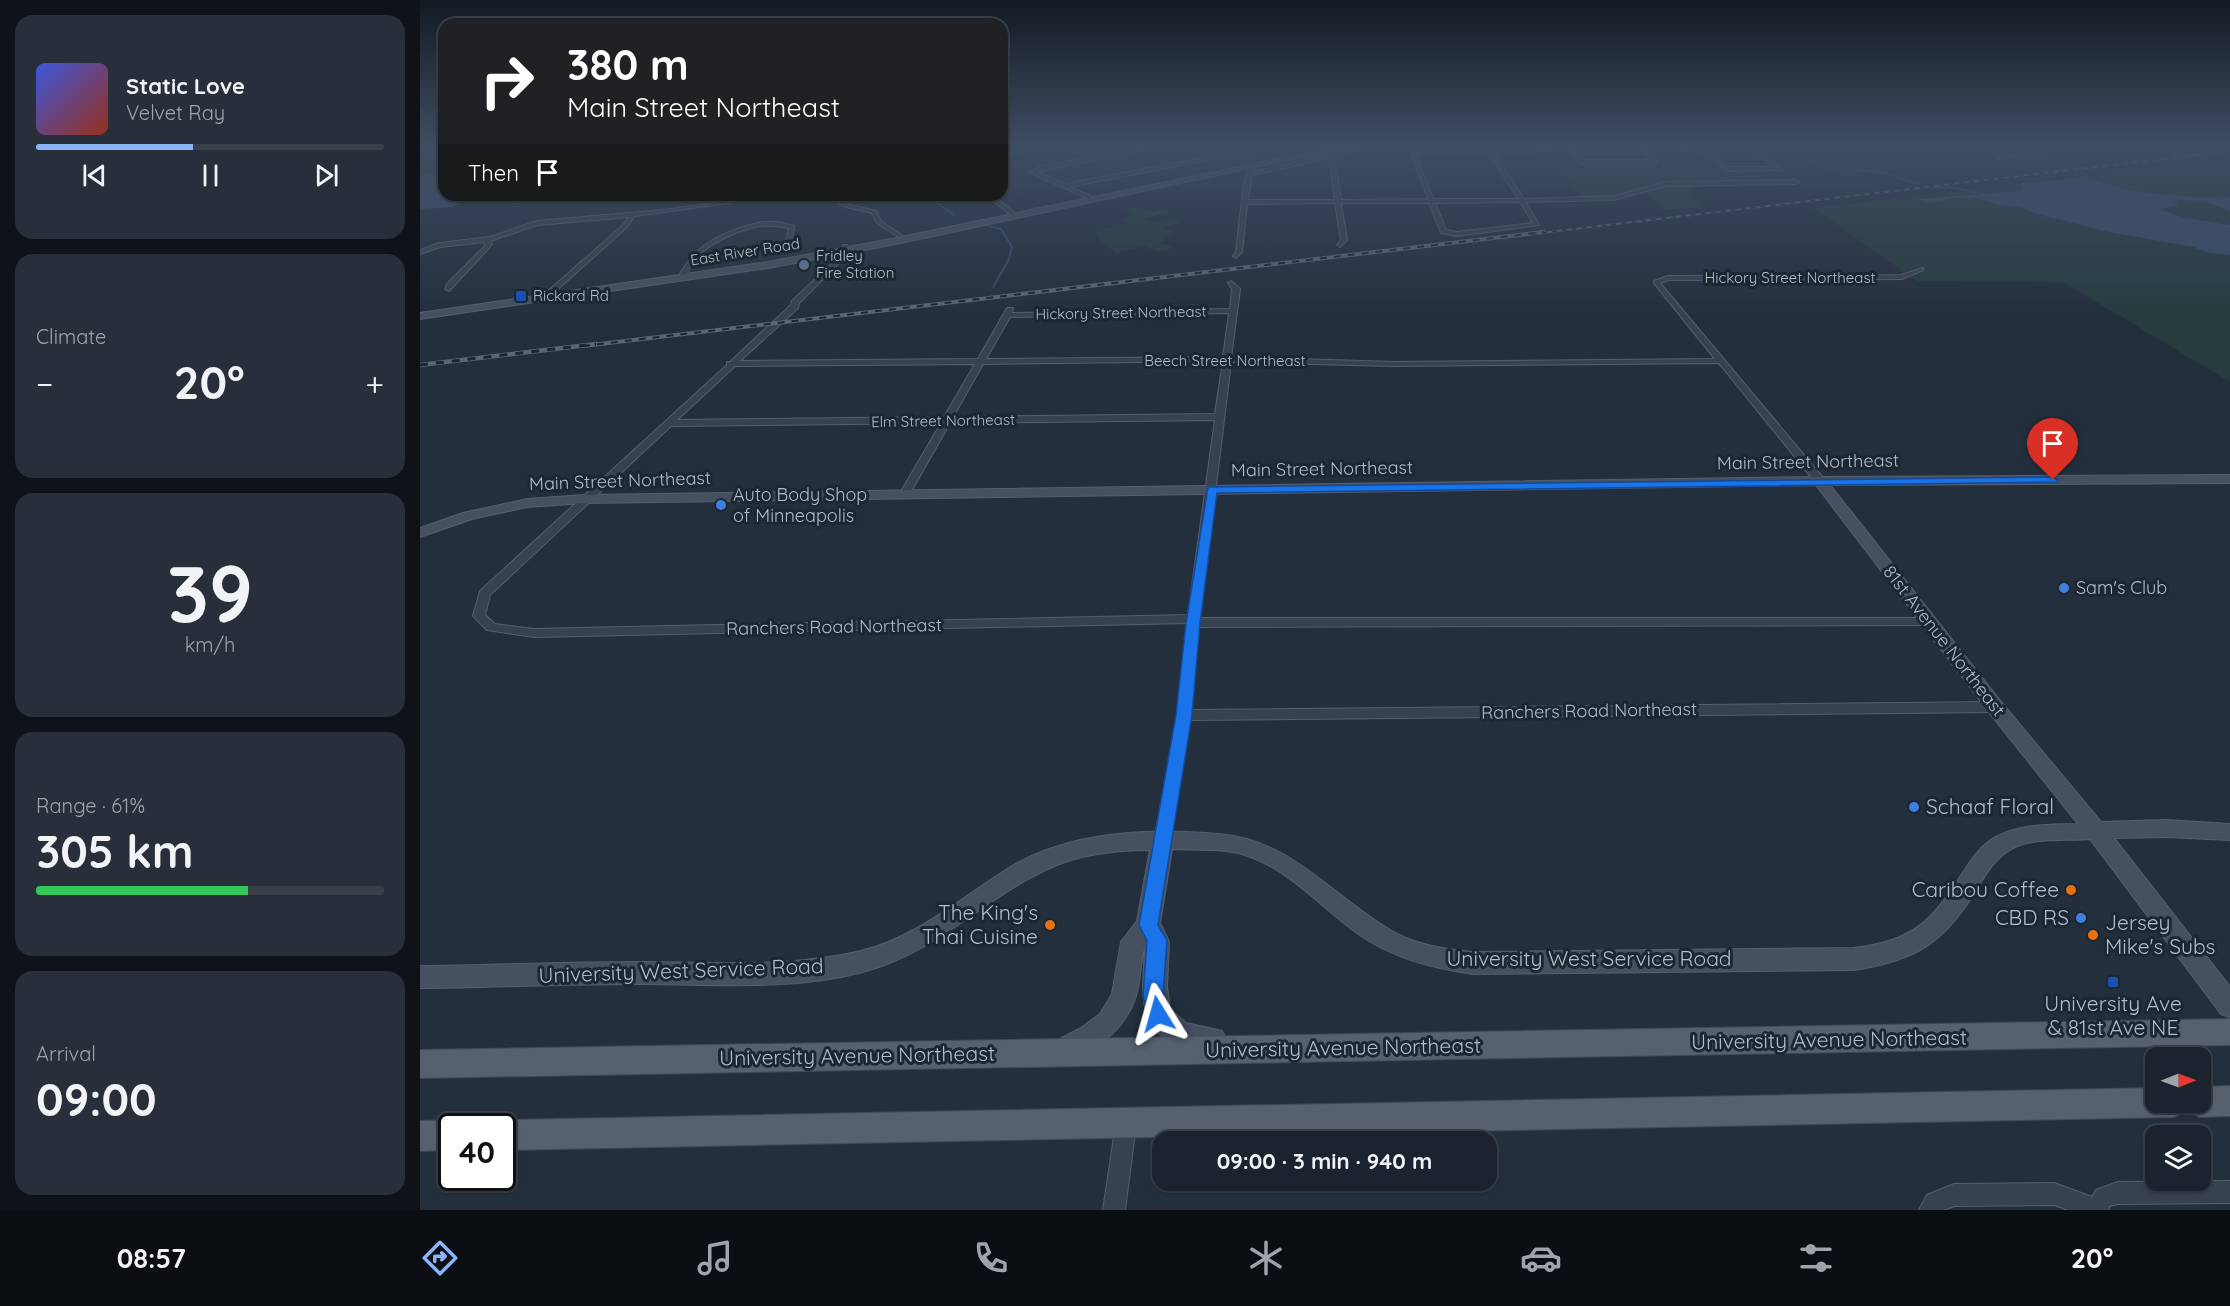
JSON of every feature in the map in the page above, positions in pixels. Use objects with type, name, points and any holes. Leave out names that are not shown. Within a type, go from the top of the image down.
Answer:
[{"type":"main road","name":"University Avenue Northeast","points":[[420,1064],[2230,1032]]},
{"type":"main road","points":[[2211,1102],[2230,1101]]},
{"type":"main road","points":[[516,1134],[1126,1124],[2145,1103]]},
{"type":"main road","points":[[420,1136],[438,1135]]},
{"type":"street","points":[[420,252],[439,245],[486,240],[532,224],[633,215],[734,201]]},
{"type":"street","points":[[840,201],[848,206],[874,212],[879,222],[900,236]]},
{"type":"street","points":[[997,201],[1013,214]]},
{"type":"street","name":"East River Road","points":[[684,276],[846,248],[1069,201]]},
{"type":"street","name":"East River Road","points":[[420,314],[815,256],[900,236],[1078,201]]},
{"type":"street","points":[[1236,256],[1239,252],[1244,202],[1294,201]]},
{"type":"street","points":[[1338,201],[1344,240],[1340,245]]},
{"type":"street","points":[[1432,201],[1442,230],[1447,233],[1537,224],[1525,201]]},
{"type":"street","points":[[550,296],[624,227],[633,215]]},
{"type":"street","points":[[684,276],[686,264],[731,231],[742,227],[784,224],[792,227],[793,231],[789,241],[796,249]]},
{"type":"street","points":[[449,289],[449,285],[487,247],[489,244],[486,240]]},
{"type":"street","points":[[585,499],[795,306],[795,303],[840,259],[846,248]]},
{"type":"street","points":[[815,256],[834,256],[840,259]]},
{"type":"street","name":"Hickory Street Northeast","points":[[1658,280],[1902,277],[1921,269]]},
{"type":"street","name":"81st Avenue Northeast","points":[[1658,280],[1658,285],[1820,481],[1995,707],[2096,831],[2230,1006]]},
{"type":"street","points":[[1059,1052],[1090,1037],[1109,1022],[1124,995],[1133,942],[1148,925],[1184,715],[1193,621],[1212,490],[1236,289],[1231,283]]},
{"type":"street","name":"Hickory Street Northeast","points":[[981,362],[1009,312],[1233,311]]},
{"type":"street","name":"Beech Street Northeast","points":[[730,364],[1227,359],[1395,364],[1720,361]]},
{"type":"street","points":[[904,495],[981,362]]},
{"type":"street","name":"Elm Street Northeast","points":[[667,423],[946,422],[1220,417]]},
{"type":"street","name":"Main Street Northeast","points":[[420,533],[468,516],[527,503],[585,499],[1820,481],[2230,478]]},
{"type":"street","name":"Ranchers Road Northeast","points":[[585,499],[484,594],[479,616],[491,627],[534,633],[1193,621],[1929,622]]},
{"type":"street","name":"Ranchers Road Northeast","points":[[1184,715],[1995,707]]},
{"type":"street","name":"University West Service Road","points":[[420,978],[618,973],[733,973],[826,969],[864,961],[921,938],[1025,870],[1062,854],[1080,848],[1110,844],[1162,842],[1223,843],[1252,847],[1296,871],[1347,913],[1387,940],[1435,958],[1473,963],[1854,959],[1893,951],[1924,939],[1938,929],[1955,907],[1985,856],[2012,838],[2096,831],[2199,829],[2230,832]]},
{"type":"street","points":[[1148,925],[1157,940],[1153,997],[1158,1014],[1165,1024],[1195,1038],[1331,1049]]},
{"type":"street","points":[[1114,1210],[1126,1124]]},
{"type":"street","points":[[1930,1210],[1935,1203],[1954,1195],[2054,1194],[2097,1210],[2103,1197],[2118,1193],[2230,1192]]},
{"type":"green space","points":[[1654,201],[1695,201],[1703,207],[1663,210]]},
{"type":"green space","points":[[1869,201],[2230,201],[2230,382],[2063,282],[1916,281],[1814,208]]},
{"type":"green space","points":[[1138,207],[1152,212],[1165,209],[1172,212],[1143,219],[1148,221],[1177,220],[1182,222],[1162,227],[1172,232],[1161,243],[1174,248],[1158,252],[1146,246],[1116,253],[1097,237],[1095,231],[1126,223],[1121,219],[1133,216],[1125,209]]},
{"type":"water","points":[[420,201],[484,201],[459,203],[452,207],[420,209]]},
{"type":"water","points":[[509,201],[542,201],[512,204]]},
{"type":"water","points":[[1987,201],[2175,201],[2178,206],[2158,209],[2182,217],[2230,225],[2230,255],[2209,253],[2194,247],[2109,232],[2034,213],[2020,207],[2003,206]]},
{"type":"water","points":[[2199,201],[2230,201],[2230,211]]},
{"type":"waterway","points":[[931,201],[939,204],[954,215]]},
{"type":"waterway","points":[[988,226],[1001,229],[1004,234]]},
{"type":"waterway","points":[[993,287],[1008,261],[1012,247],[1003,232]]},
{"type":"railway","points":[[1532,234],[1806,201]]},
{"type":"railway","points":[[583,346],[1544,232]]},
{"type":"railway","points":[[420,365],[596,344]]},
{"type":"place","name":"Fridley Fire Station","points":[[804,265]]},
{"type":"place","name":"Rickard Rd","points":[[521,296]]},
{"type":"place","name":"Auto Body Shop of Minneapolis","points":[[721,505]]},
{"type":"place","name":"Sam's Club","points":[[2064,588]]},
{"type":"place","name":"Schaaf Floral","points":[[1914,807]]},
{"type":"place","name":"Caribou Coffee","points":[[2071,890]]},
{"type":"place","name":"CBD RS","points":[[2081,918]]},
{"type":"place","name":"The King's Thai Cuisine","points":[[1050,925]]},
{"type":"place","name":"Jersey Mike's Subs","points":[[2093,935]]},
{"type":"place","name":"University Ave & 81st Ave NE","points":[[2113,982]]},
{"type":"route","points":[[1158,1014],[1153,997],[1157,940],[1148,925],[1184,715],[1193,623],[1212,490],[2053,480]]}]
